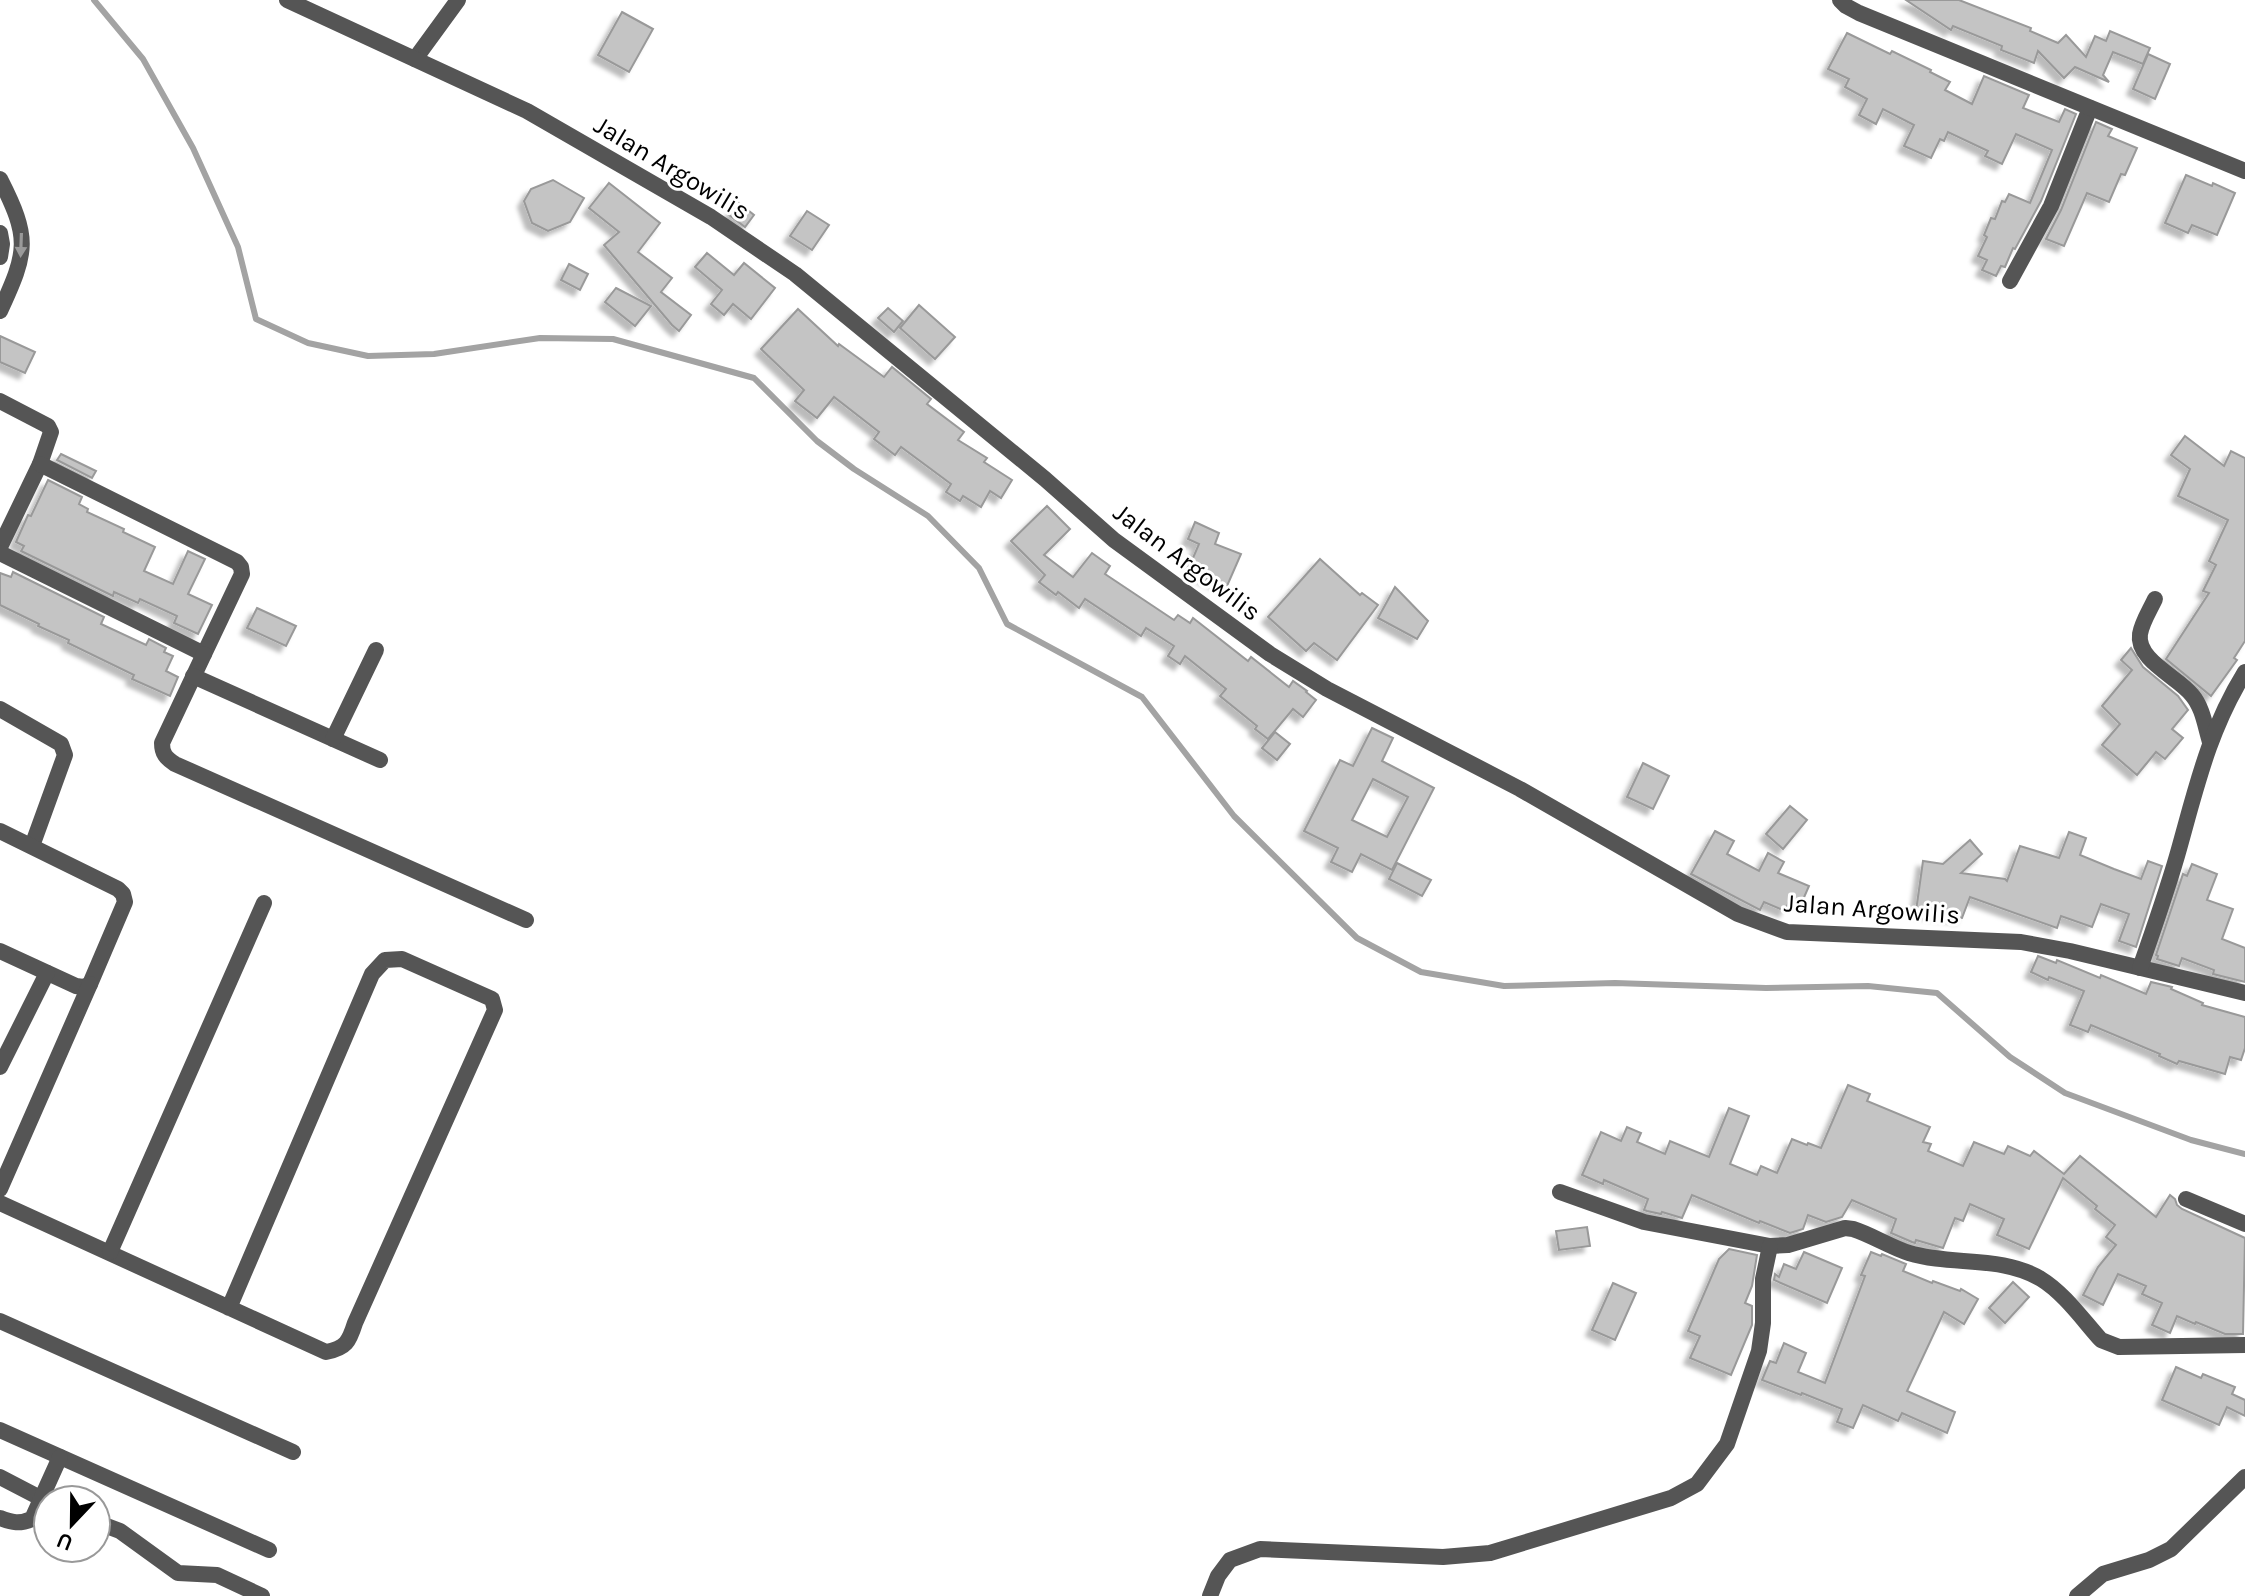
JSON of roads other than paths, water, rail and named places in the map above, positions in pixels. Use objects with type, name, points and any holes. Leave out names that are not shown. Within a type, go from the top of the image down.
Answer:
[{"type":"street","name":"Jalan Argowilis","points":[[287,0],[541,118],[711,217],[795,274],[1045,479],[1114,540],[1270,654],[1327,689],[1520,789],[1738,914],[1787,932],[2021,942],[2245,993]]},
{"type":"street","points":[[1840,0],[1859,13],[2245,171]]},
{"type":"street","points":[[415,59],[453,7]]},
{"type":"street","points":[[2010,281],[2051,206],[2090,108]]},
{"type":"street","points":[[0,179],[21,228],[23,244],[20,265],[2,303]]},
{"type":"street","points":[[0,233],[0,257]]},
{"type":"street","points":[[0,401],[51,429],[40,464],[0,550],[204,654]]},
{"type":"street","points":[[40,464],[237,562],[241,567],[242,574],[162,743],[162,752],[167,759],[526,920]]},
{"type":"street","points":[[2155,599],[2140,633],[2142,649],[2148,658],[2192,695],[2202,714],[2210,742]]},
{"type":"street","points":[[333,739],[376,650]]},
{"type":"street","points":[[2140,968],[2210,742],[2229,698],[2245,672]]},
{"type":"street","points":[[193,676],[380,760]]},
{"type":"street","points":[[0,709],[61,744],[65,755],[32,846]]},
{"type":"street","points":[[0,831],[118,889],[125,902],[0,1189]]},
{"type":"street","points":[[110,1252],[264,903]]},
{"type":"street","points":[[0,951],[76,986],[90,984]]},
{"type":"street","points":[[0,1203],[110,1252],[229,1308],[326,1352],[341,1349],[351,1338],[361,1308],[495,1010],[492,999],[402,959],[385,960],[372,974],[229,1308]]},
{"type":"street","points":[[0,1067],[47,973]]},
{"type":"street","points":[[1560,1192],[1644,1222],[1770,1246],[1788,1245],[1845,1228],[1910,1253],[2001,1265],[2042,1280],[2101,1340],[2110,1345],[2245,1345]]},
{"type":"street","points":[[2186,1199],[2245,1224]]},
{"type":"street","points":[[1210,1596],[1218,1576],[1230,1560],[1260,1549],[1443,1557],[1490,1553],[1671,1498],[1697,1484],[1727,1444],[1748,1386],[1762,1337],[1763,1279],[1770,1246]]},
{"type":"street","points":[[0,1321],[293,1452]]},
{"type":"street","points":[[0,1430],[269,1550]]},
{"type":"street","points":[[50,1484],[60,1457]]},
{"type":"street","points":[[0,1477],[32,1494]]},
{"type":"street","points":[[2077,1596],[2103,1574],[2149,1560],[2171,1549],[2245,1477]]},
{"type":"street","points":[[0,1518],[13,1523],[32,1519]]},
{"type":"street","points":[[112,1528],[178,1573],[217,1575],[262,1596]]},
{"type":"waterway","points":[[94,0],[143,59],[193,148],[238,247],[256,319],[308,343],[368,356],[434,354],[540,338],[613,339],[754,378],[817,441],[854,469],[928,516],[979,568],[1007,624],[1142,697],[1234,816],[1357,938],[1421,972],[1504,986],[1615,983],[1766,988],[1868,986],[1937,993],[2010,1057],[2065,1093],[2191,1140],[2245,1154]]}]
